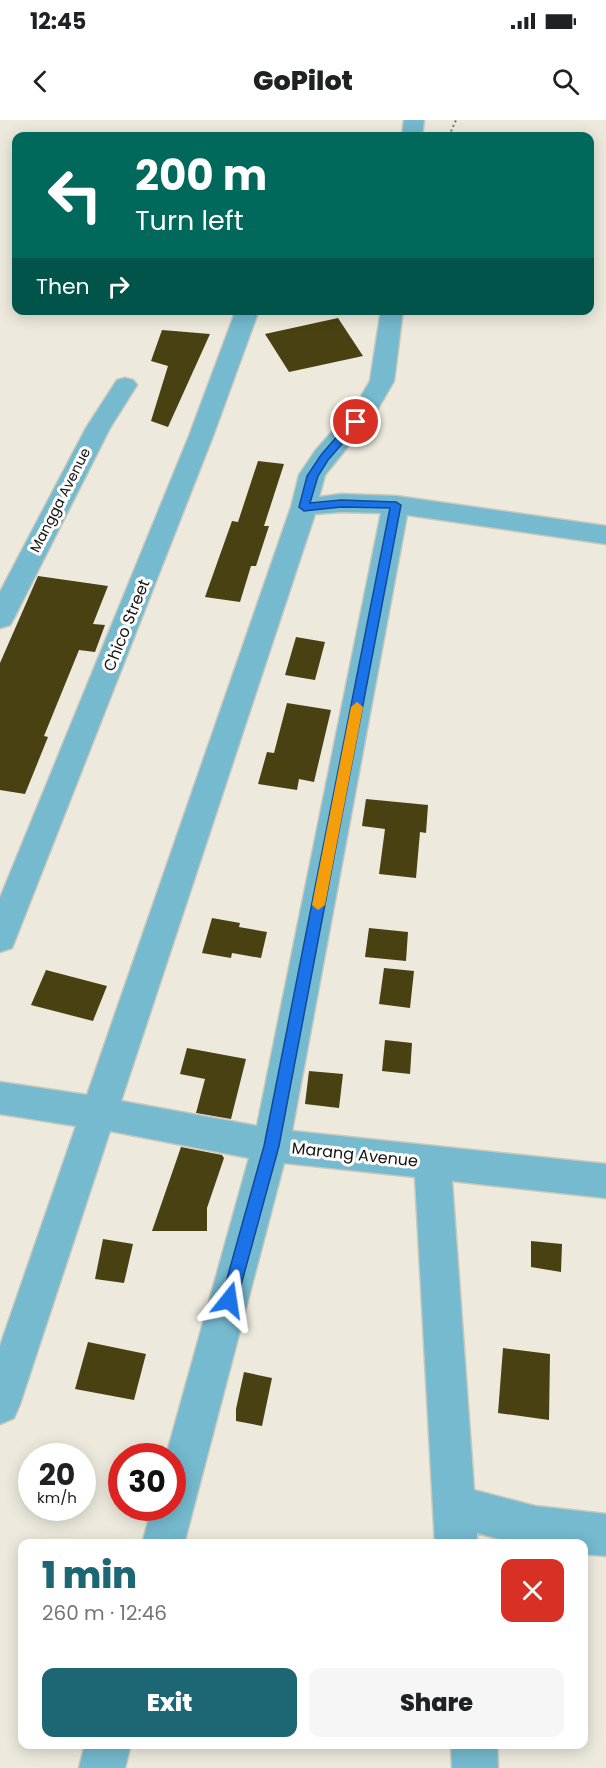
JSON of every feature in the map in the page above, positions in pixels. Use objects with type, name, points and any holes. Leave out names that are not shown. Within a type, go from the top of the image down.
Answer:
[{"type":"street","name":"Chico Street","points":[[0,938],[188,470],[246,315]]},
{"type":"street","points":[[0,1404],[304,507],[312,476],[324,457],[367,407],[382,381],[391,315]]},
{"type":"street","name":"Mangga Avenue","points":[[0,618],[98,428],[125,385]]},
{"type":"street","points":[[304,507],[341,503],[396,505],[606,536]]},
{"type":"street","points":[[164,1539],[271,1146],[396,505]]},
{"type":"street","name":"Marang Avenue","points":[[0,1098],[100,1113],[271,1146],[606,1180]]},
{"type":"street","points":[[432,1163],[454,1525],[535,1527],[606,1535]]},
{"type":"street","points":[[102,1768],[107,1749]]},
{"type":"street","points":[[474,1749],[475,1768]]},
{"type":"building","points":[[338,318],[363,356],[289,372],[265,334]]},
{"type":"building","points":[[162,330],[210,334],[168,427],[151,421],[168,366],[151,361]]},
{"type":"building","points":[[258,461],[284,464],[264,526],[269,526],[256,566],[251,566],[240,602],[205,597],[232,521],[238,522]]},
{"type":"building","points":[[38,576],[108,586],[93,624],[105,625],[95,652],[79,650],[44,736],[48,737],[25,794],[0,790],[0,663]]},
{"type":"building","points":[[296,637],[325,642],[315,680],[285,675]]},
{"type":"building","points":[[287,703],[331,710],[314,782],[299,779],[297,790],[258,784],[267,752],[274,753]]},
{"type":"building","points":[[366,799],[428,805],[426,833],[420,832],[416,878],[379,874],[385,829],[362,826]]},
{"type":"building","points":[[212,918],[240,923],[239,927],[267,932],[261,958],[232,953],[231,958],[202,953]]},
{"type":"building","points":[[369,928],[408,932],[406,961],[365,957]]},
{"type":"building","points":[[384,968],[414,971],[410,1008],[379,1004]]},
{"type":"building","points":[[46,970],[107,986],[93,1021],[31,1005]]},
{"type":"building","points":[[385,1040],[412,1043],[410,1074],[382,1071]]},
{"type":"building","points":[[187,1048],[246,1059],[231,1119],[196,1113],[205,1079],[180,1074]]},
{"type":"building","points":[[309,1071],[343,1074],[339,1108],[305,1104]]},
{"type":"building","points":[[181,1147],[222,1155],[224,1158],[207,1208],[207,1231],[152,1231]]},
{"type":"building","points":[[103,1239],[133,1244],[124,1283],[95,1279]]},
{"type":"building","points":[[531,1241],[562,1244],[561,1272],[531,1267]]},
{"type":"building","points":[[88,1342],[146,1354],[134,1400],[75,1389]]},
{"type":"building","points":[[503,1348],[550,1354],[549,1420],[498,1413]]},
{"type":"building","points":[[244,1372],[272,1378],[262,1426],[236,1421],[236,1409]]},
{"type":"slow traffic","points":[[318,905],[357,707]]},
{"type":"route","points":[[229,1300],[271,1146],[396,505],[341,503],[304,507],[312,476],[324,457],[356,422]]}]
